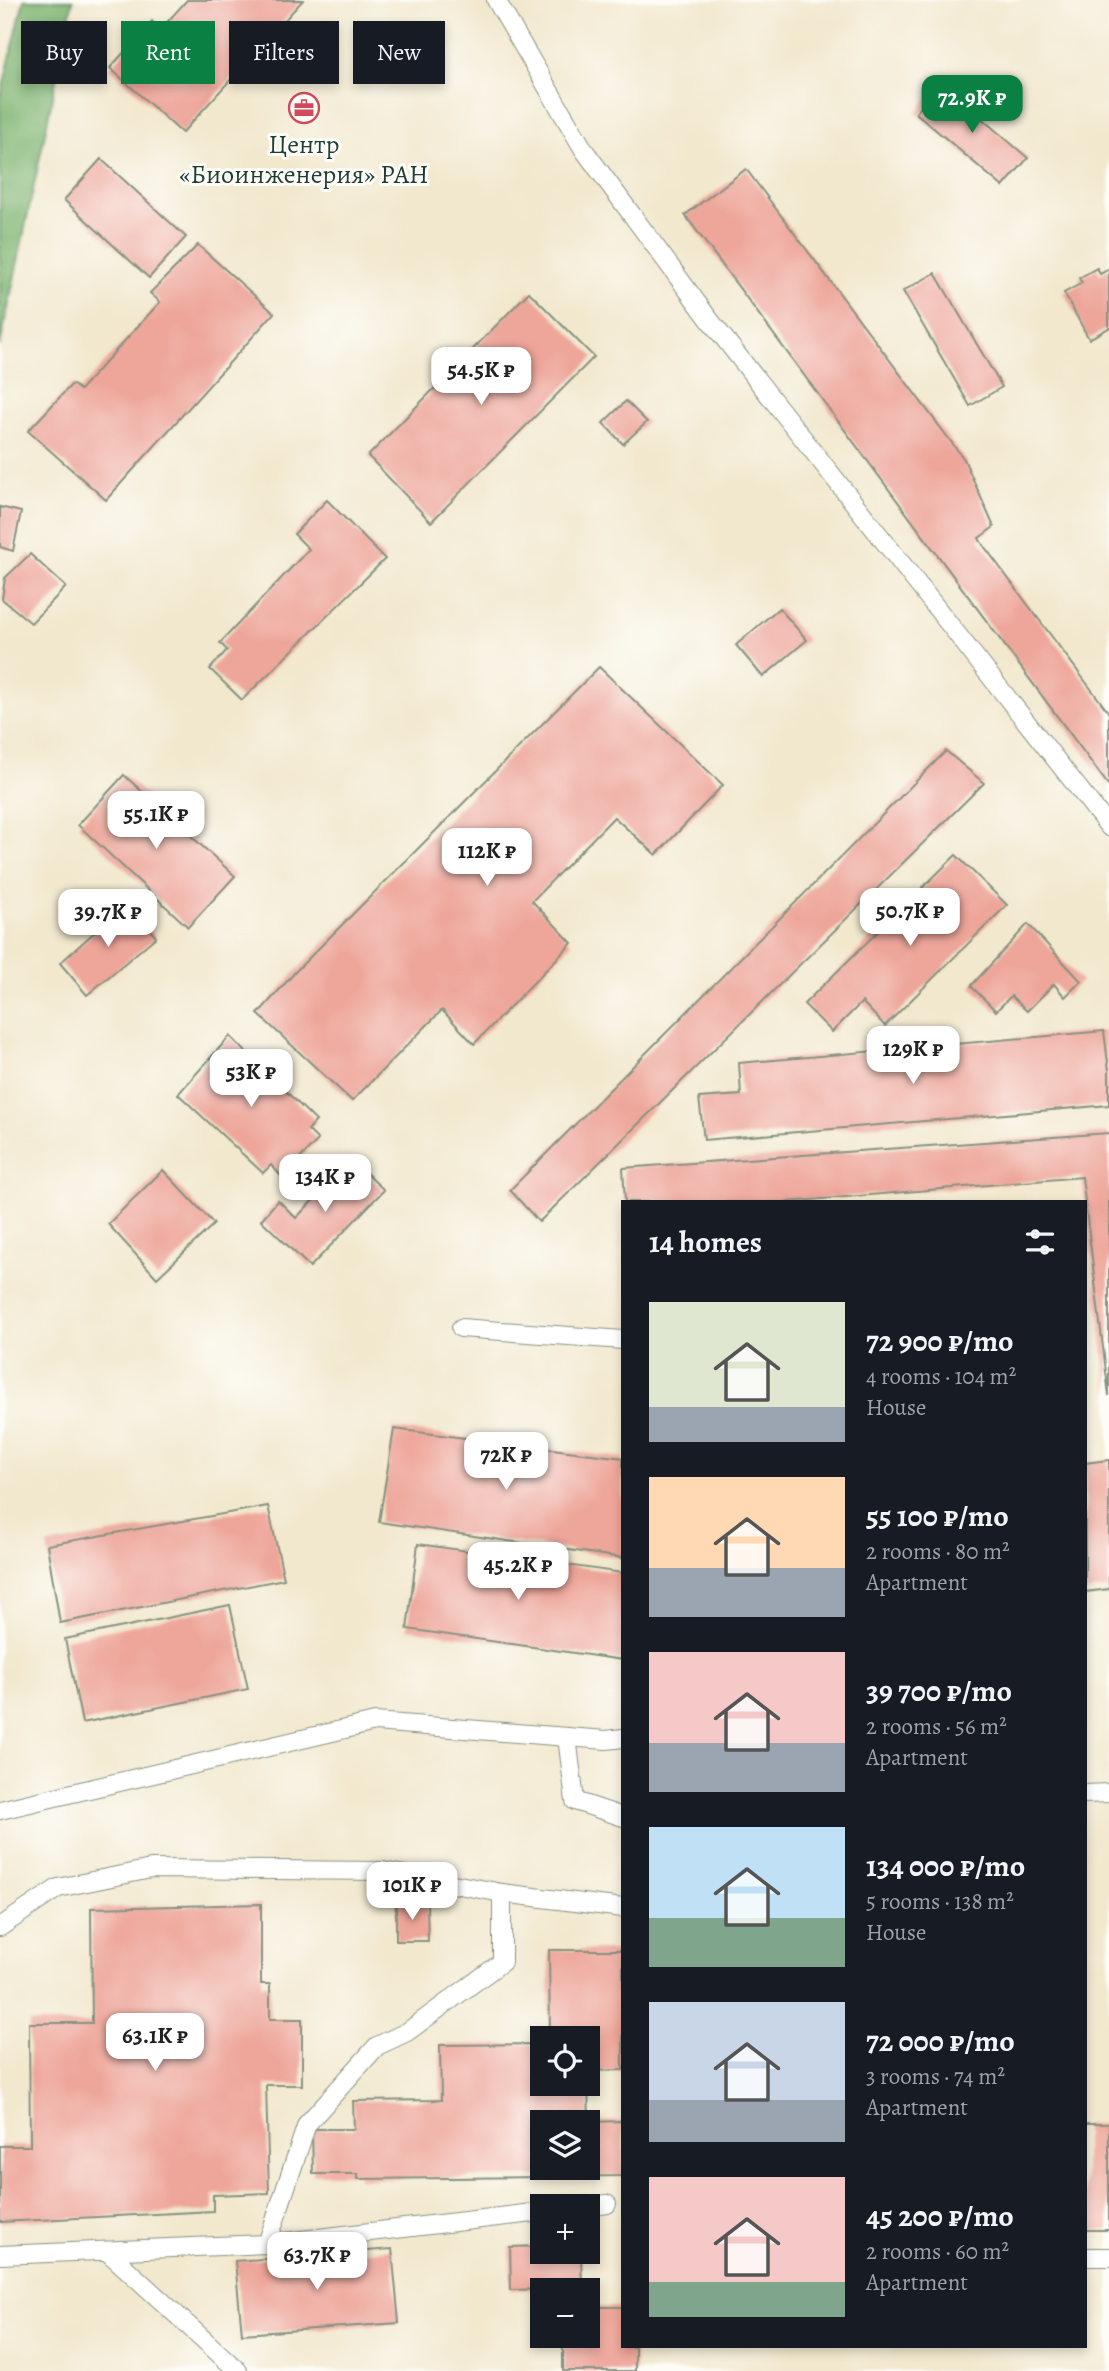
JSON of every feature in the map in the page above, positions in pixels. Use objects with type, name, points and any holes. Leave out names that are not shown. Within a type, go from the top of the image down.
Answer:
[{"type":"lane","points":[[496,0],[584,149],[709,319],[1109,827]]},
{"type":"lane","points":[[461,1328],[621,1340]]},
{"type":"lane","points":[[0,1810],[375,1722],[606,1740],[621,1738]]},
{"type":"lane","points":[[567,1737],[575,1801],[621,1816]]},
{"type":"lane","points":[[1087,1794],[1109,1793]]},
{"type":"lane","points":[[0,1927],[58,1888],[151,1869],[383,1871],[502,1893],[621,1908]]},
{"type":"lane","points":[[267,2244],[307,2124],[377,2046],[407,2032],[502,1962],[502,1893]]},
{"type":"lane","points":[[600,2205],[607,2204]]},
{"type":"lane","points":[[0,2255],[267,2244],[530,2213]]},
{"type":"lane","points":[[108,2252],[238,2371]]},
{"type":"lane","points":[[1087,2258],[1109,2257]]},
{"type":"green space","points":[[24,0],[73,0],[69,21],[21,21],[21,84],[55,84],[0,346],[0,99]]},
{"type":"building","points":[[187,0],[303,0],[284,21],[229,21],[229,81],[182,133],[128,84],[215,84],[215,21],[168,21]]},
{"type":"building","points":[[121,56],[121,78],[110,68]]},
{"type":"building","points":[[940,83],[1028,158],[1003,187],[916,113]]},
{"type":"building","points":[[101,159],[186,237],[149,278],[64,200]]},
{"type":"building","points":[[746,169],[964,459],[994,527],[979,538],[981,542],[1109,713],[1109,786],[685,215]]},
{"type":"building","points":[[198,245],[274,313],[106,500],[28,431],[72,384],[80,390],[160,302],[150,293]]},
{"type":"building","points":[[1097,268],[1100,274],[1109,269],[1109,328],[1089,339],[1064,293],[1082,283],[1079,278]]},
{"type":"building","points":[[935,273],[1002,387],[970,406],[903,291]]},
{"type":"building","points":[[529,292],[594,357],[431,522],[368,456]]},
{"type":"building","points":[[626,401],[647,422],[623,444],[603,423]]},
{"type":"building","points":[[327,500],[385,559],[242,700],[210,669],[227,650],[220,643],[309,549],[294,534]]},
{"type":"building","points":[[0,507],[21,512],[13,551],[0,547]]},
{"type":"building","points":[[30,554],[66,587],[31,623],[2,599],[5,578]]},
{"type":"building","points":[[779,608],[807,640],[763,677],[736,645]]},
{"type":"building","points":[[599,667],[723,785],[656,855],[614,817],[532,901],[572,943],[474,1044],[442,1010],[352,1101],[258,1014],[296,971]]},
{"type":"building","points":[[946,751],[984,783],[539,1222],[510,1190]]},
{"type":"building","points":[[124,775],[235,876],[188,927],[78,825]]},
{"type":"building","points":[[956,855],[1007,905],[885,1026],[862,1002],[832,1032],[804,1004]]},
{"type":"building","points":[[127,903],[156,937],[87,995],[60,963]]},
{"type":"building","points":[[1028,924],[1081,981],[1065,997],[1054,984],[1027,1011],[1011,996],[996,1011],[971,986]]},
{"type":"building","points":[[1104,1031],[1109,1071],[1109,1105],[704,1140],[699,1098],[741,1095],[739,1063]]},
{"type":"building","points":[[230,1036],[316,1121],[308,1130],[318,1140],[282,1177],[271,1165],[263,1173],[178,1094]]},
{"type":"building","points":[[1109,1133],[1109,1396],[1087,1200],[1085,1200],[1082,1177],[811,1200],[625,1200],[623,1168]]},
{"type":"building","points":[[352,1160],[384,1190],[310,1267],[261,1220],[278,1200],[296,1218]]},
{"type":"building","points":[[163,1170],[214,1224],[157,1278],[108,1224]]},
{"type":"building","points":[[394,1429],[621,1458],[621,1558],[379,1522]]},
{"type":"building","points":[[1109,1460],[1109,1589],[1087,1592],[1087,1463]]},
{"type":"building","points":[[268,1506],[284,1579],[60,1623],[47,1545]]},
{"type":"building","points":[[418,1544],[621,1573],[621,1660],[407,1629]]},
{"type":"building","points":[[230,1605],[248,1689],[82,1723],[65,1639]]},
{"type":"building","points":[[396,1903],[427,1903],[428,1941],[396,1941]]},
{"type":"building","points":[[261,1904],[261,1984],[270,1984],[270,2019],[302,2019],[302,2085],[266,2085],[269,2193],[213,2195],[213,2211],[0,2222],[0,2146],[30,2146],[29,2023],[92,2023],[91,1908]]},
{"type":"building","points":[[549,1950],[621,1950],[621,2070],[600,2071],[600,2026],[550,2026]]},
{"type":"building","points":[[530,2044],[530,2096],[588,2096],[589,2110],[530,2110],[530,2177],[358,2179],[358,2174],[313,2174],[312,2129],[354,2129],[353,2101],[441,2100],[440,2045]]},
{"type":"building","points":[[621,2121],[621,2176],[600,2176],[600,2122]]},
{"type":"building","points":[[1087,2124],[1109,2124],[1109,2230],[1087,2230]]},
{"type":"building","points":[[530,2246],[530,2264],[581,2264],[582,2278],[530,2278],[530,2289],[511,2290],[510,2247]]},
{"type":"building","points":[[392,2249],[399,2323],[242,2334],[235,2261]]},
{"type":"building","points":[[600,2307],[621,2307],[621,2348],[635,2348],[635,2371],[563,2371],[563,2348],[600,2348]]},
{"type":"place","name":"Центр «Биоинженерия» РАН","points":[[304,108]]}]
